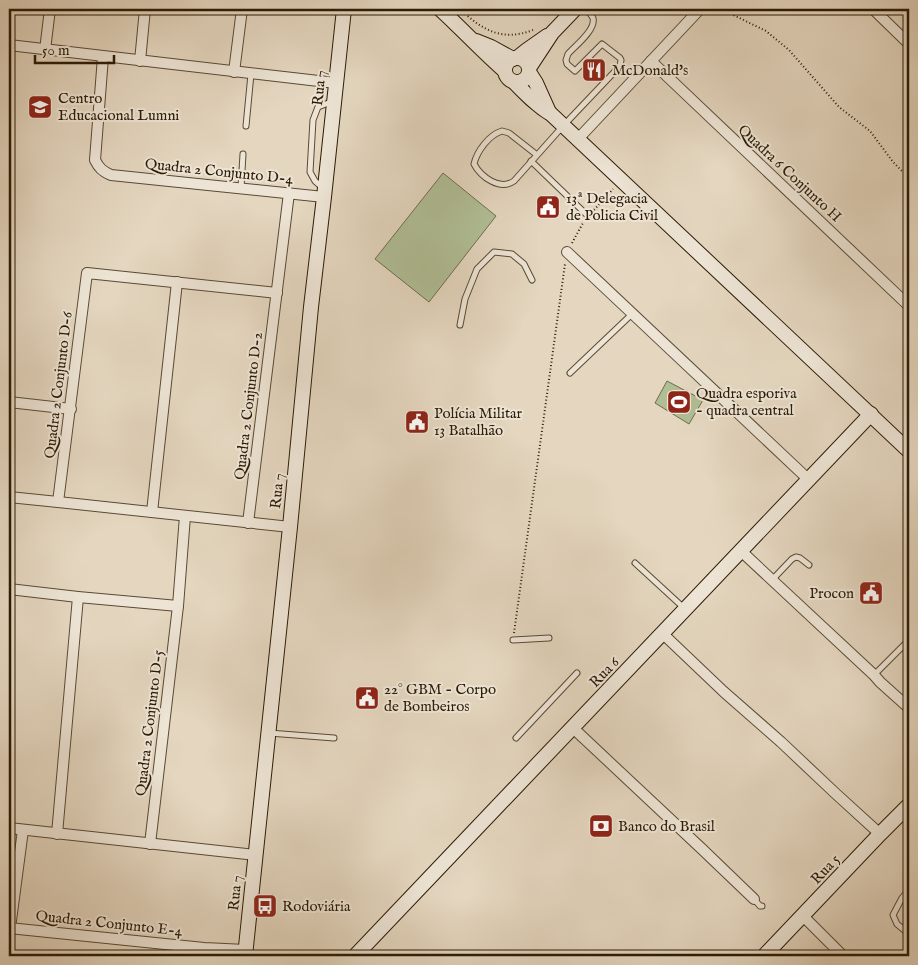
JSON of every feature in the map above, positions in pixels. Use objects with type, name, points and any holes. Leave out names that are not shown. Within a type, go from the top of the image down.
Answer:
[{"type":"street","points":[[45,50],[50,9]]},
{"type":"street","points":[[140,61],[145,9]]},
{"type":"street","points":[[234,72],[242,9]]},
{"type":"street","name":"Rua 7","points":[[246,953],[311,307],[344,9]]},
{"type":"street","name":"Rua 7","points":[[342,28],[352,9]]},
{"type":"street","points":[[440,9],[505,71],[508,78],[551,114],[909,451]]},
{"type":"street","points":[[514,82],[522,81],[528,76],[529,70],[552,33],[575,9]]},
{"type":"street","points":[[873,9],[909,44]]},
{"type":"street","points":[[577,140],[696,11]]},
{"type":"street","points":[[505,71],[507,63],[552,33]]},
{"type":"street","points":[[472,40],[524,61],[551,114]]},
{"type":"street","points":[[9,45],[336,83]]},
{"type":"street","name":"Quadra 2 Conjunto D-4","points":[[102,57],[95,160],[102,171],[111,175],[289,193],[325,194]]},
{"type":"street","name":"Quadra 6 Conjunto H","points":[[651,61],[909,306]]},
{"type":"street","name":"Quadra 2 Conjunto D-2","points":[[248,523],[289,193]]},
{"type":"street","points":[[567,252],[809,480]]},
{"type":"street","name":"Quadra 2 Conjunto D-6","points":[[58,502],[87,273],[177,282]]},
{"type":"street","points":[[152,512],[177,282],[277,293]]},
{"type":"street","points":[[9,402],[71,409]]},
{"type":"street","name":"Rua 6","points":[[360,955],[662,633],[871,414]]},
{"type":"street","points":[[9,497],[290,527]]},
{"type":"street","name":"Quadra 2 Conjunto D-5","points":[[150,844],[178,606],[185,516]]},
{"type":"street","points":[[741,551],[909,708]]},
{"type":"street","points":[[9,589],[178,606]]},
{"type":"street","points":[[57,834],[78,597]]},
{"type":"street","points":[[662,633],[880,834]]},
{"type":"street","points":[[573,728],[754,899]]},
{"type":"street","name":"Rua 5","points":[[764,956],[909,805]]},
{"type":"street","points":[[9,828],[256,855]]},
{"type":"street","points":[[9,928],[23,830]]},
{"type":"street","points":[[803,916],[843,956]]},
{"type":"street","name":"Quadra 2 Conjunto E-4","points":[[9,928],[204,952],[246,953]]},
{"type":"lane","points":[[537,155],[509,133],[502,130],[486,142],[474,164],[477,170],[499,184],[510,184],[620,66],[620,58],[602,44],[575,71],[568,64],[566,60],[568,54],[591,28],[593,22],[592,16],[585,9]]},
{"type":"lane","points":[[246,126],[252,74]]},
{"type":"lane","points":[[325,194],[310,172],[313,120],[318,107],[334,101]]},
{"type":"lane","points":[[241,188],[243,154]]},
{"type":"lane","points":[[532,161],[588,216]]},
{"type":"lane","points":[[460,325],[465,299],[477,269],[494,252],[512,254],[524,264],[532,280]]},
{"type":"lane","points":[[570,373],[632,314]]},
{"type":"lane","points":[[772,580],[792,558],[800,558],[809,565]]},
{"type":"lane","points":[[635,563],[685,609]]},
{"type":"lane","points":[[513,640],[548,638]]},
{"type":"lane","points":[[874,675],[909,640]]},
{"type":"lane","points":[[516,738],[578,673]]},
{"type":"lane","points":[[268,733],[334,738]]},
{"type":"lane","points":[[909,890],[902,898],[893,915],[897,924],[909,933]]},
{"type":"lane","points":[[754,899],[762,906]]},
{"type":"path","points":[[460,9],[483,28],[500,34],[516,35],[538,28]]},
{"type":"path","points":[[721,9],[748,21],[789,50],[838,107],[870,131],[893,162],[909,178]]},
{"type":"path","points":[[513,640],[567,252]]},
{"type":"green space","points":[[443,173],[496,216],[429,302],[375,259]]},
{"type":"green space","name":"Quadra esporiva - quadra central","points":[[667,381],[703,400],[689,424],[655,403]]},
{"type":"place","name":"McDonald's","points":[[594,70]]},
{"type":"place","name":"Centro Educacional Lumni","points":[[40,107]]},
{"type":"place","name":"13ª Delegacia de Policia Civil","points":[[548,207]]},
{"type":"place","name":"Quadra esporiva - quadra central","points":[[679,402]]},
{"type":"place","name":"Polícia Militar 13 Batalhão","points":[[417,422]]},
{"type":"place","name":"Procon","points":[[871,593]]},
{"type":"place","name":"22° GBM - Corpo de Bombeiros","points":[[367,698]]},
{"type":"place","name":"Banco do Brasil","points":[[601,826]]},
{"type":"place","name":"Rodoviária","points":[[265,906]]}]
